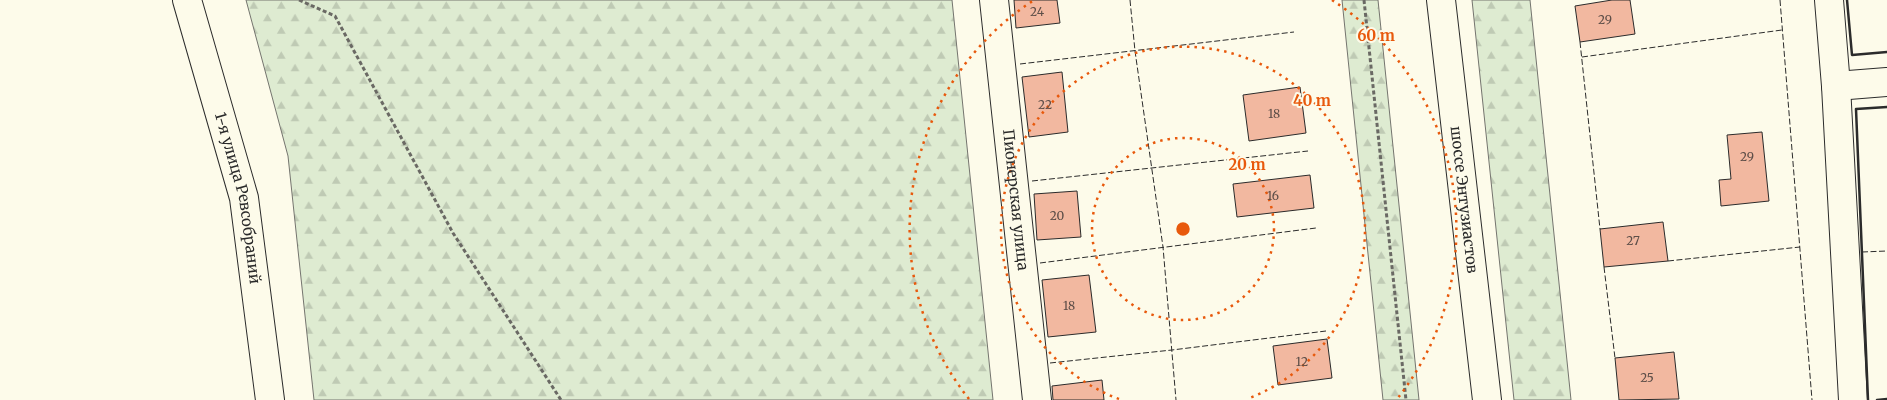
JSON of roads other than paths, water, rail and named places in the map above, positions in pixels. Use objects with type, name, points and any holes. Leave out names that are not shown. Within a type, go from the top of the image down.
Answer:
[{"type":"street","name":"1-я улица Ревсобраний","points":[[187,0],[244,198],[270,400]]},
{"type":"street","name":"Пионерская улица","points":[[994,0],[1036,400]]},
{"type":"street","name":"шоссе Энтузиастов","points":[[1441,0],[1487,400]]},
{"type":"street","points":[[1829,0],[1836,86],[1853,400]]},
{"type":"street","points":[[1836,86],[1887,82]]}]
